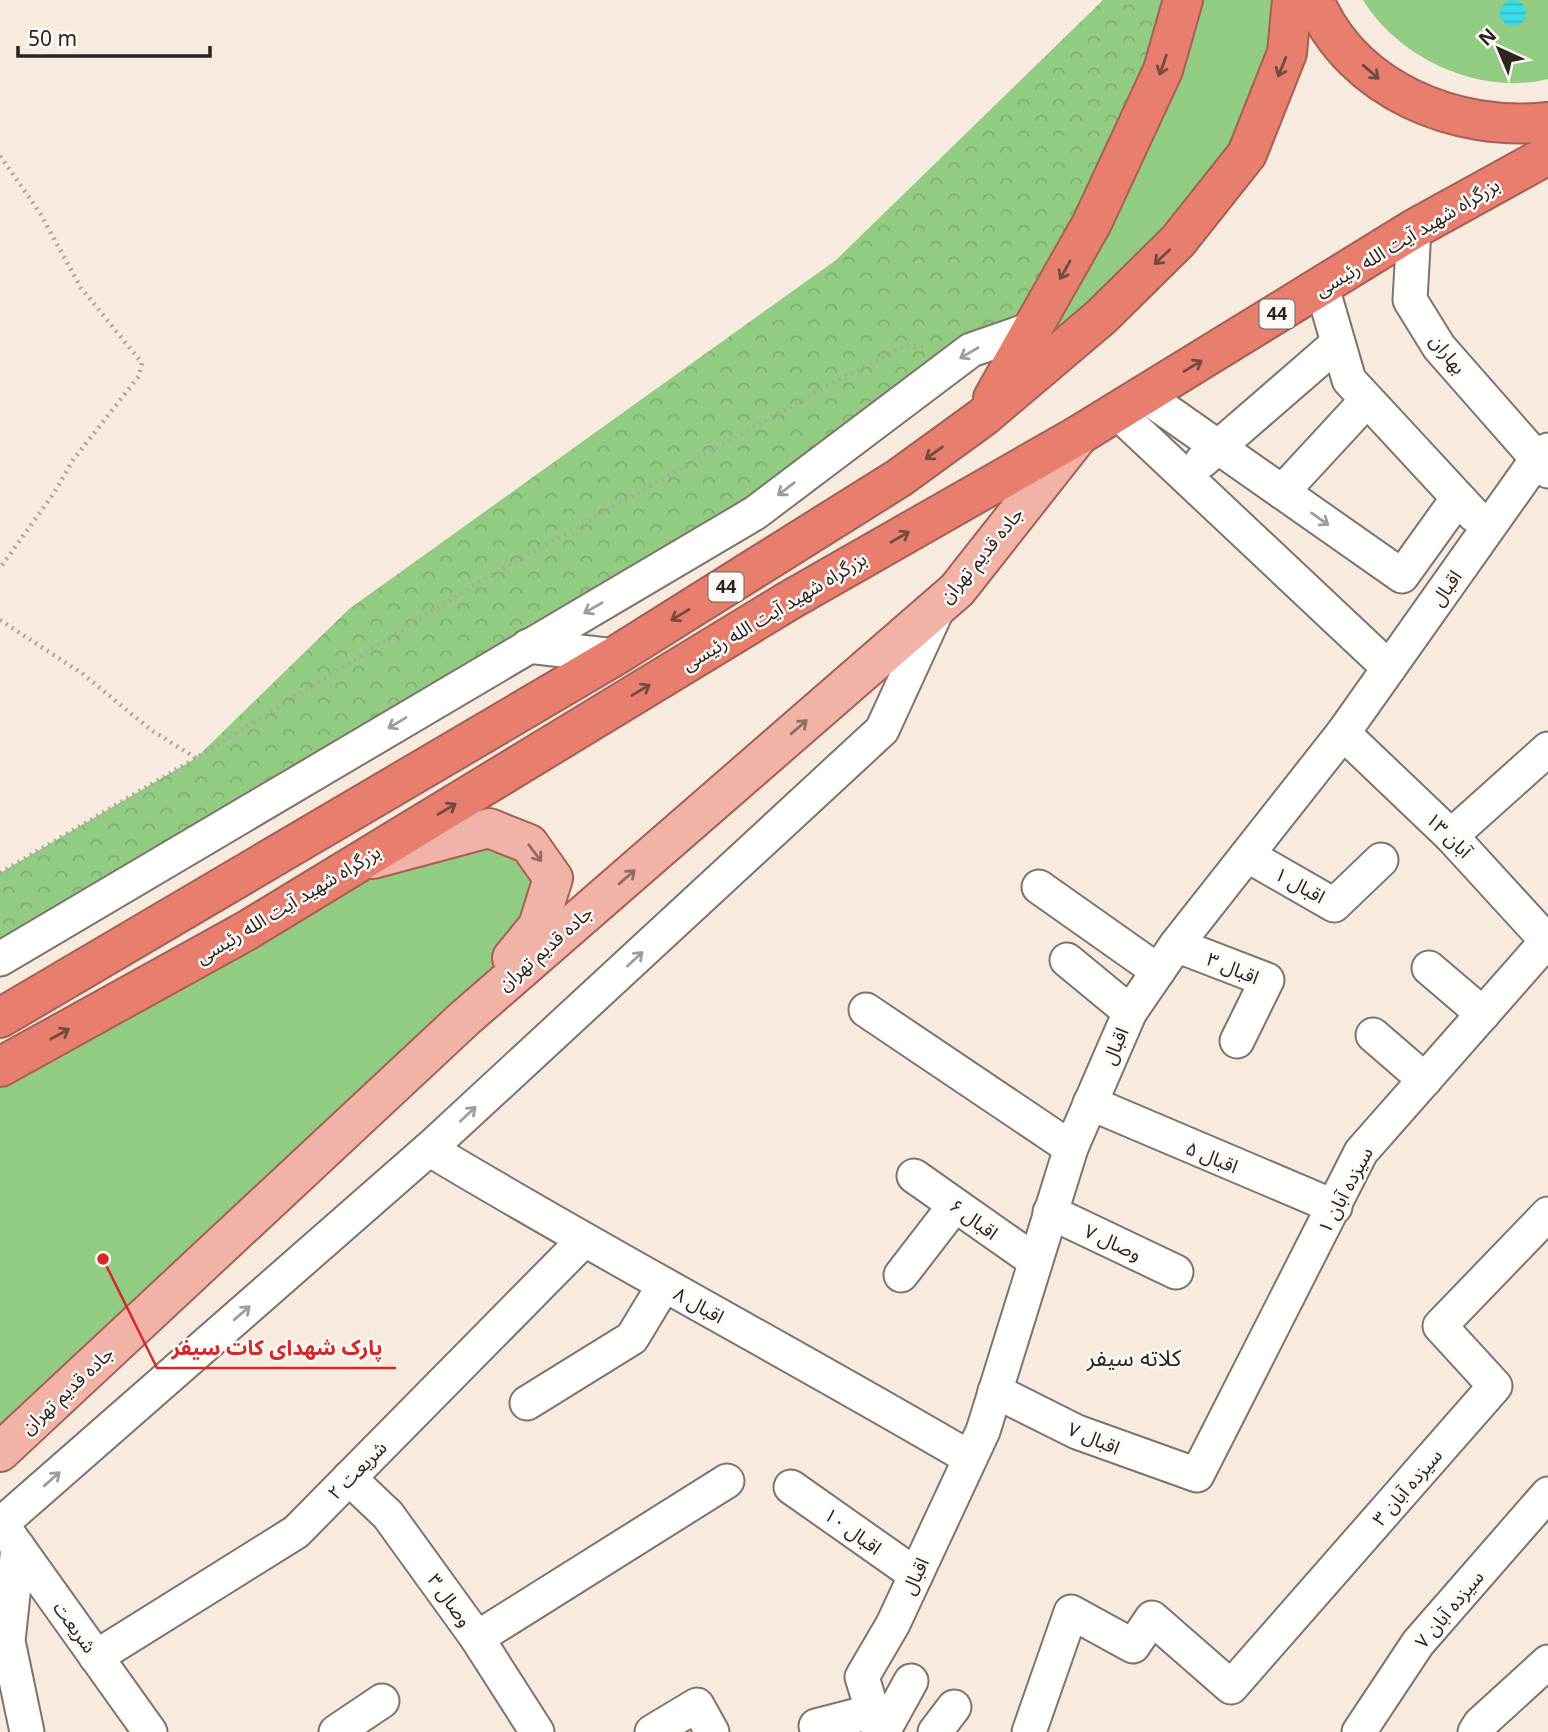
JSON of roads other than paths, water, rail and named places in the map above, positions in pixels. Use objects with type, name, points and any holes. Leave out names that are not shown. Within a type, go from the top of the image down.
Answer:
[{"type":"highway","points":[[982,417],[1092,223],[1163,70],[1183,0]]},
{"type":"highway","name":"44","points":[[0,1018],[615,656],[899,478],[982,417],[1101,317],[1178,241],[1247,154],[1287,53],[1292,0]]},
{"type":"highway","points":[[1314,0],[1333,31],[1353,55],[1402,94],[1429,108],[1479,122],[1521,125],[1548,122]]},
{"type":"highway","name":"بزرگراه شهید آیت الله رئیسی","points":[[0,1067],[246,931],[790,600],[1079,435],[1414,229],[1548,155]]},
{"type":"main road","name":"جاده قدیم تهران","points":[[0,1452],[465,1017],[957,590],[1079,435]]},
{"type":"main road","points":[[357,863],[489,828],[529,844],[553,878],[538,926],[465,1017]]},
{"type":"street","name":"بهاران","points":[[1414,229],[1410,300],[1439,347],[1544,460]]},
{"type":"street","points":[[1322,287],[1349,380],[1487,530]]},
{"type":"street","points":[[0,959],[755,513],[971,350],[1032,329]]},
{"type":"street","points":[[1185,477],[1338,343]]},
{"type":"street","points":[[1282,492],[1367,400]]},
{"type":"street","points":[[1131,403],[1218,447],[1402,576],[1458,498]]},
{"type":"street","points":[[1131,403],[1185,477],[1389,668]]},
{"type":"street","name":"اقبال","points":[[879,1725],[862,1677],[893,1624],[983,1431],[1071,1147],[1130,1012],[1167,958],[1343,733],[1487,530],[1544,460]]},
{"type":"street","points":[[27,1732],[8,1641],[6,1531],[429,1149],[882,730],[939,606]]},
{"type":"street","points":[[528,646],[615,656]]},
{"type":"street","name":"۱۳ آبان","points":[[1343,733],[1451,835],[1547,941]]},
{"type":"street","points":[[1451,835],[1548,749]]},
{"type":"street","name":"اقبال ۱","points":[[1247,855],[1335,905],[1381,860]]},
{"type":"street","points":[[1038,887],[1167,958]]},
{"type":"street","name":"سیزده آبان ۱","points":[[1197,1475],[1361,1152],[1547,941]]},
{"type":"street","name":"اقبال ۳","points":[[1167,958],[1267,980],[1237,1041]]},
{"type":"street","points":[[1066,960],[1130,1012]]},
{"type":"street","points":[[1429,968],[1483,1014]]},
{"type":"street","points":[[866,1010],[1071,1147]]},
{"type":"street","points":[[1373,1035],[1425,1080]]},
{"type":"street","name":"اقبال ۵","points":[[1090,1103],[1335,1207]]},
{"type":"street","name":"اقبال ۸","points":[[429,1149],[583,1241],[970,1458]]},
{"type":"street","name":"اقبال ۶","points":[[914,1176],[1035,1261]]},
{"type":"street","points":[[901,1275],[955,1205]]},
{"type":"street","name":"وصال ۷","points":[[1050,1212],[1176,1272]]},
{"type":"street","name":"سیزده آبان ۳","points":[[1029,1732],[1071,1612],[1133,1646],[1152,1618],[1231,1687],[1495,1386],[1440,1326],[1548,1213]]},
{"type":"street","name":"شریعت ۲","points":[[96,1657],[296,1532],[583,1241]]},
{"type":"street","points":[[527,1403],[632,1338],[664,1285]]},
{"type":"street","name":"اقبال ۷","points":[[995,1391],[1077,1432],[1197,1475]]},
{"type":"street","name":"وصال ۳","points":[[349,1478],[388,1515],[477,1638],[537,1732]]},
{"type":"street","points":[[477,1638],[727,1481]]},
{"type":"street","name":"اقبال ۱۰","points":[[791,1487],[916,1575]]},
{"type":"street","name":"سیزده آبان ۷","points":[[1359,1732],[1418,1643],[1548,1494]]},
{"type":"street","name":"شریعت","points":[[6,1531],[150,1732]]},
{"type":"street","points":[[1475,1732],[1480,1724],[1548,1662]]},
{"type":"street","points":[[816,1726],[879,1725],[911,1681]]},
{"type":"street","points":[[335,1732],[383,1700]]},
{"type":"street","points":[[652,1732],[697,1705],[712,1732]]},
{"type":"water","points":[[1513,0],[1522,4],[1526,13],[1522,22],[1513,26],[1504,22],[1500,13],[1504,4]]},
{"type":"place","name":"پارک شهدای کات سیفر","points":[[103,1259]]},
{"type":"district","name":"کلاته سیفر","points":[[1134,1358]]}]
